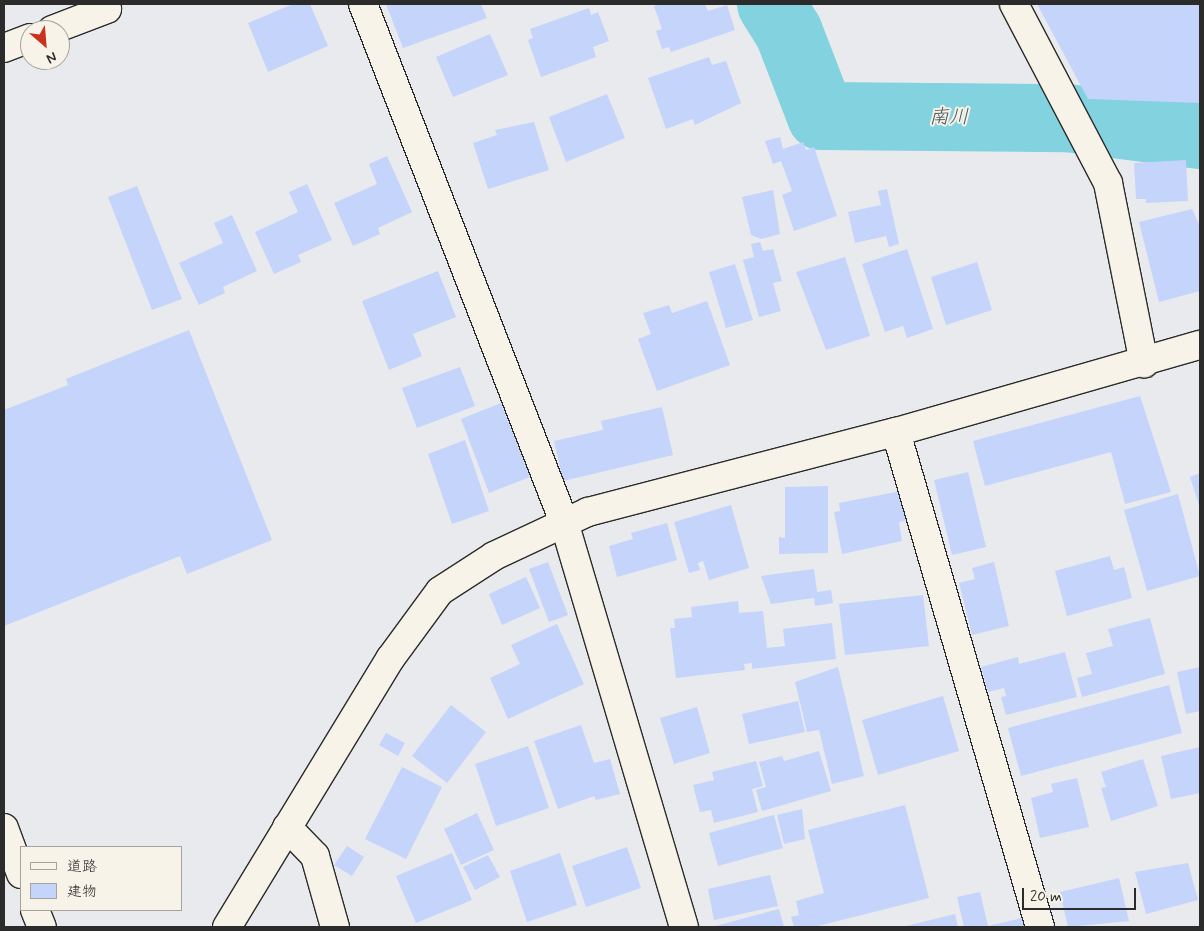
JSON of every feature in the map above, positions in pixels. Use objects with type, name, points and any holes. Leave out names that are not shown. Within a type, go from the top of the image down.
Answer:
[{"type":"street","points":[[363,4],[564,522],[684,927]]},
{"type":"street","points":[[1014,4],[1108,183],[1144,362]]},
{"type":"street","points":[[70,23],[107,9]]},
{"type":"street","points":[[4,48],[20,42]]},
{"type":"street","points":[[227,927],[390,659],[440,591],[494,556],[564,522],[896,432],[1200,345]]},
{"type":"street","points":[[896,432],[1040,927]]},
{"type":"street","points":[[288,826],[315,856],[335,927]]},
{"type":"street","points":[[4,828],[20,871]]},
{"type":"street","points":[[35,911],[42,927]]},
{"type":"building","points":[[293,4],[310,4],[328,46],[268,72],[248,23]]},
{"type":"building","points":[[386,4],[481,4],[487,18],[403,48]]},
{"type":"building","points":[[659,4],[705,4],[708,11],[727,5],[735,30],[671,52],[669,47],[662,49],[656,31],[662,29],[654,6]]},
{"type":"building","points":[[1037,4],[1199,4],[1200,103],[1088,99]]},
{"type":"building","points":[[589,8],[591,15],[598,12],[609,41],[593,47],[596,57],[541,77],[528,40],[533,38],[530,29]]},
{"type":"building","points":[[490,34],[508,75],[453,97],[436,57]]},
{"type":"building","points":[[709,57],[712,65],[726,61],[741,103],[695,125],[693,119],[666,129],[648,78]]},
{"type":"building","points":[[607,94],[625,138],[566,162],[549,117]]},
{"type":"building","points":[[534,122],[549,170],[488,189],[473,143],[497,135],[495,130]]},
{"type":"building","points":[[780,137],[783,149],[803,142],[806,150],[814,147],[837,216],[794,231],[782,195],[792,191],[781,161],[773,164],[765,141]]},
{"type":"building","points":[[387,156],[412,212],[378,228],[380,234],[353,246],[334,203],[377,184],[369,164]]},
{"type":"building","points":[[1186,160],[1188,201],[1146,203],[1146,199],[1136,199],[1134,163]]},
{"type":"building","points":[[307,184],[332,240],[298,255],[301,262],[274,274],[255,232],[298,212],[289,192]]},
{"type":"building","points":[[137,186],[182,299],[152,310],[108,197]]},
{"type":"building","points":[[887,189],[899,244],[889,247],[886,236],[855,243],[848,212],[881,205],[878,191]]},
{"type":"building","points":[[773,190],[780,234],[761,239],[751,235],[742,197]]},
{"type":"building","points":[[1192,209],[1200,226],[1200,291],[1159,302],[1139,222]]},
{"type":"building","points":[[232,215],[257,271],[223,287],[225,293],[199,305],[179,263],[223,243],[214,223]]},
{"type":"building","points":[[760,242],[763,251],[773,249],[782,281],[773,283],[781,311],[759,317],[743,260],[754,257],[751,244]]},
{"type":"building","points":[[907,249],[933,329],[907,338],[903,326],[885,332],[862,264]]},
{"type":"building","points":[[845,257],[870,336],[826,350],[796,272]]},
{"type":"building","points":[[977,262],[992,310],[946,325],[931,277]]},
{"type":"building","points":[[735,264],[753,320],[726,328],[709,272]]},
{"type":"building","points":[[438,271],[456,317],[413,334],[422,356],[389,370],[362,301]]},
{"type":"building","points":[[707,301],[730,365],[657,391],[638,339],[651,334],[643,313],[669,305],[672,313]]},
{"type":"building","points":[[189,330],[272,540],[187,574],[180,556],[4,626],[4,410],[68,385],[66,379]]},
{"type":"building","points":[[460,367],[475,406],[417,428],[402,388]]},
{"type":"building","points":[[1140,396],[1171,492],[1125,504],[1111,452],[985,486],[973,441]]},
{"type":"building","points":[[501,403],[530,477],[489,493],[461,419]]},
{"type":"building","points":[[662,407],[673,455],[563,481],[554,441],[603,430],[601,421]]},
{"type":"building","points":[[465,440],[489,511],[452,524],[428,454]]},
{"type":"building","points":[[968,472],[986,547],[952,555],[934,480]]},
{"type":"building","points":[[1200,473],[1200,508],[1190,477]]},
{"type":"building","points":[[828,486],[828,553],[779,554],[779,537],[785,538],[785,487]]},
{"type":"building","points":[[901,491],[907,520],[899,522],[902,541],[842,554],[834,512],[840,511],[839,503]]},
{"type":"building","points":[[1178,494],[1200,576],[1147,591],[1124,510]]},
{"type":"building","points":[[731,505],[749,568],[709,580],[703,561],[698,563],[700,570],[689,573],[674,522]]},
{"type":"building","points":[[667,523],[677,560],[617,577],[609,546],[633,539],[631,533]]},
{"type":"building","points":[[1110,556],[1114,570],[1124,567],[1132,598],[1067,616],[1055,571]]},
{"type":"building","points":[[548,562],[568,615],[549,622],[529,569]]},
{"type":"building","points":[[994,562],[1009,626],[972,635],[959,583],[975,579],[972,568]]},
{"type":"building","points":[[814,569],[817,592],[831,590],[833,603],[815,606],[814,598],[771,604],[761,576]]},
{"type":"building","points":[[526,577],[540,608],[502,625],[489,594]]},
{"type":"building","points":[[923,595],[929,646],[845,655],[839,604]]},
{"type":"building","points":[[738,601],[739,613],[763,611],[767,648],[785,646],[783,629],[832,623],[836,659],[752,669],[752,663],[744,664],[745,670],[676,678],[670,628],[675,628],[674,619],[692,617],[691,607]]},
{"type":"building","points":[[1150,618],[1165,674],[1082,697],[1077,678],[1092,674],[1086,653],[1113,646],[1108,629]]},
{"type":"building","points":[[557,624],[584,684],[508,719],[490,678],[520,664],[511,645]]},
{"type":"building","points":[[1065,652],[1077,697],[1006,715],[1001,697],[1006,696],[1004,688],[988,692],[981,667],[1018,657],[1019,664]]},
{"type":"building","points":[[838,667],[864,776],[832,784],[819,730],[807,732],[795,682]]},
{"type":"building","points":[[1200,667],[1200,711],[1186,714],[1177,672]]},
{"type":"building","points":[[1169,685],[1182,733],[1021,776],[1008,728]]},
{"type":"building","points":[[943,696],[959,751],[878,775],[862,720]]},
{"type":"building","points":[[798,701],[805,732],[749,744],[742,714]]},
{"type":"building","points":[[451,705],[486,732],[447,783],[412,756]]},
{"type":"building","points":[[697,707],[710,753],[674,764],[660,718]]},
{"type":"building","points":[[581,725],[594,763],[610,759],[620,794],[596,800],[594,796],[558,809],[534,741]]},
{"type":"building","points":[[386,733],[405,743],[398,756],[379,745]]},
{"type":"building","points":[[528,746],[549,808],[496,826],[475,764]]},
{"type":"building","points":[[1200,747],[1200,793],[1171,799],[1161,756]]},
{"type":"building","points":[[819,751],[831,791],[762,811],[756,790],[766,787],[759,762],[782,756],[784,761]]},
{"type":"building","points":[[1143,759],[1158,806],[1111,821],[1101,788],[1106,787],[1101,772]]},
{"type":"building","points":[[756,761],[763,786],[752,789],[758,812],[714,823],[711,810],[700,812],[693,785],[714,780],[712,772]]},
{"type":"building","points":[[402,767],[442,787],[406,859],[365,839]]},
{"type":"building","points":[[1077,778],[1089,827],[1040,838],[1031,798],[1053,792],[1051,784]]},
{"type":"building","points":[[905,805],[929,898],[814,927],[794,927],[791,917],[799,915],[796,901],[824,893],[808,830]]},
{"type":"building","points":[[802,809],[805,839],[784,844],[777,815]]},
{"type":"building","points":[[477,813],[494,850],[461,865],[444,829]]},
{"type":"building","points":[[774,815],[783,848],[718,866],[709,833]]},
{"type":"building","points":[[347,846],[364,857],[352,876],[334,865]]},
{"type":"building","points":[[627,847],[641,888],[586,907],[572,866]]},
{"type":"building","points":[[452,853],[472,900],[416,923],[396,876]]},
{"type":"building","points":[[560,853],[577,905],[527,922],[510,871]]},
{"type":"building","points":[[488,855],[500,877],[475,890],[463,867]]},
{"type":"building","points":[[1188,863],[1198,900],[1146,914],[1135,872]]},
{"type":"building","points":[[770,875],[778,906],[714,920],[708,889]]},
{"type":"building","points":[[1119,878],[1129,921],[1068,927],[1060,892]]},
{"type":"building","points":[[980,892],[988,926],[1026,917],[1029,927],[964,927],[957,897]]},
{"type":"building","points":[[779,909],[784,927],[712,927]]},
{"type":"building","points":[[955,914],[958,927],[902,927]]},
{"type":"waterway","name":"南川","points":[[771,4],[789,33],[821,116],[1067,118],[1200,135]]}]
